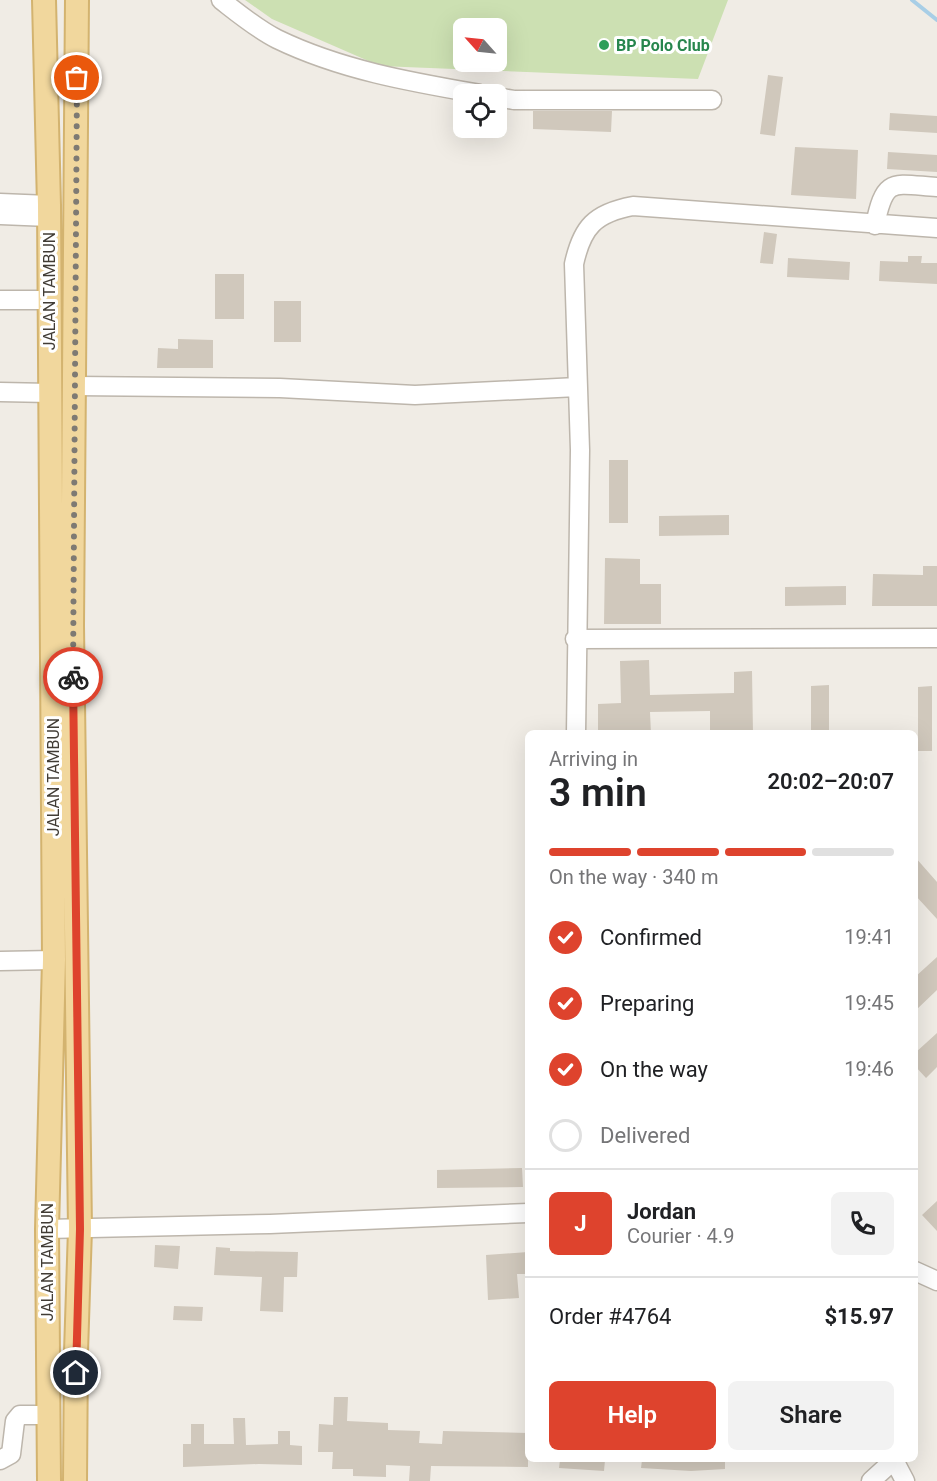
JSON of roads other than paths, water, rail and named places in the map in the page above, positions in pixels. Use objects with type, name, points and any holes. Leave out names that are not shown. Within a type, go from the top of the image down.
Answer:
[{"type":"main road","name":"JALAN TAMBUN","points":[[44,0],[51,211],[49,300],[54,960],[46,1229],[49,1481]]},
{"type":"main road","name":"JALAN TAMBUN","points":[[75,1481],[80,1229],[72,626],[77,0]]},
{"type":"main road","points":[[76,313],[68,286],[64,239],[51,211],[65,184],[67,126],[77,98]]},
{"type":"street","points":[[221,0],[275,38],[310,54],[377,75],[453,89]]},
{"type":"street","points":[[507,99],[712,100]]},
{"type":"street","points":[[875,225],[880,200],[886,189],[896,184],[937,187]]},
{"type":"street","points":[[0,203],[51,211]]},
{"type":"street","points":[[576,730],[575,639],[580,450],[574,264],[579,242],[590,224],[612,210],[633,206],[937,228]]},
{"type":"street","points":[[0,215],[51,211]]},
{"type":"street","points":[[0,300],[49,300]]},
{"type":"street","points":[[75,386],[280,388],[415,395],[577,387]]},
{"type":"street","points":[[0,392],[50,393]]},
{"type":"street","points":[[575,639],[937,638]]},
{"type":"street","points":[[0,961],[54,960]]},
{"type":"street","points":[[46,1229],[270,1224],[525,1213]]},
{"type":"street","points":[[918,1272],[937,1281]]},
{"type":"street","points":[[0,1460],[11,1454],[15,1420],[20,1415],[48,1415]]},
{"type":"street","points":[[871,1481],[892,1462]]},
{"type":"street","points":[[895,1462],[905,1481]]},
{"type":"waterway","points":[[912,0],[937,20]]},
{"type":"place","name":"BP Polo Club","points":[[604,45]]}]
